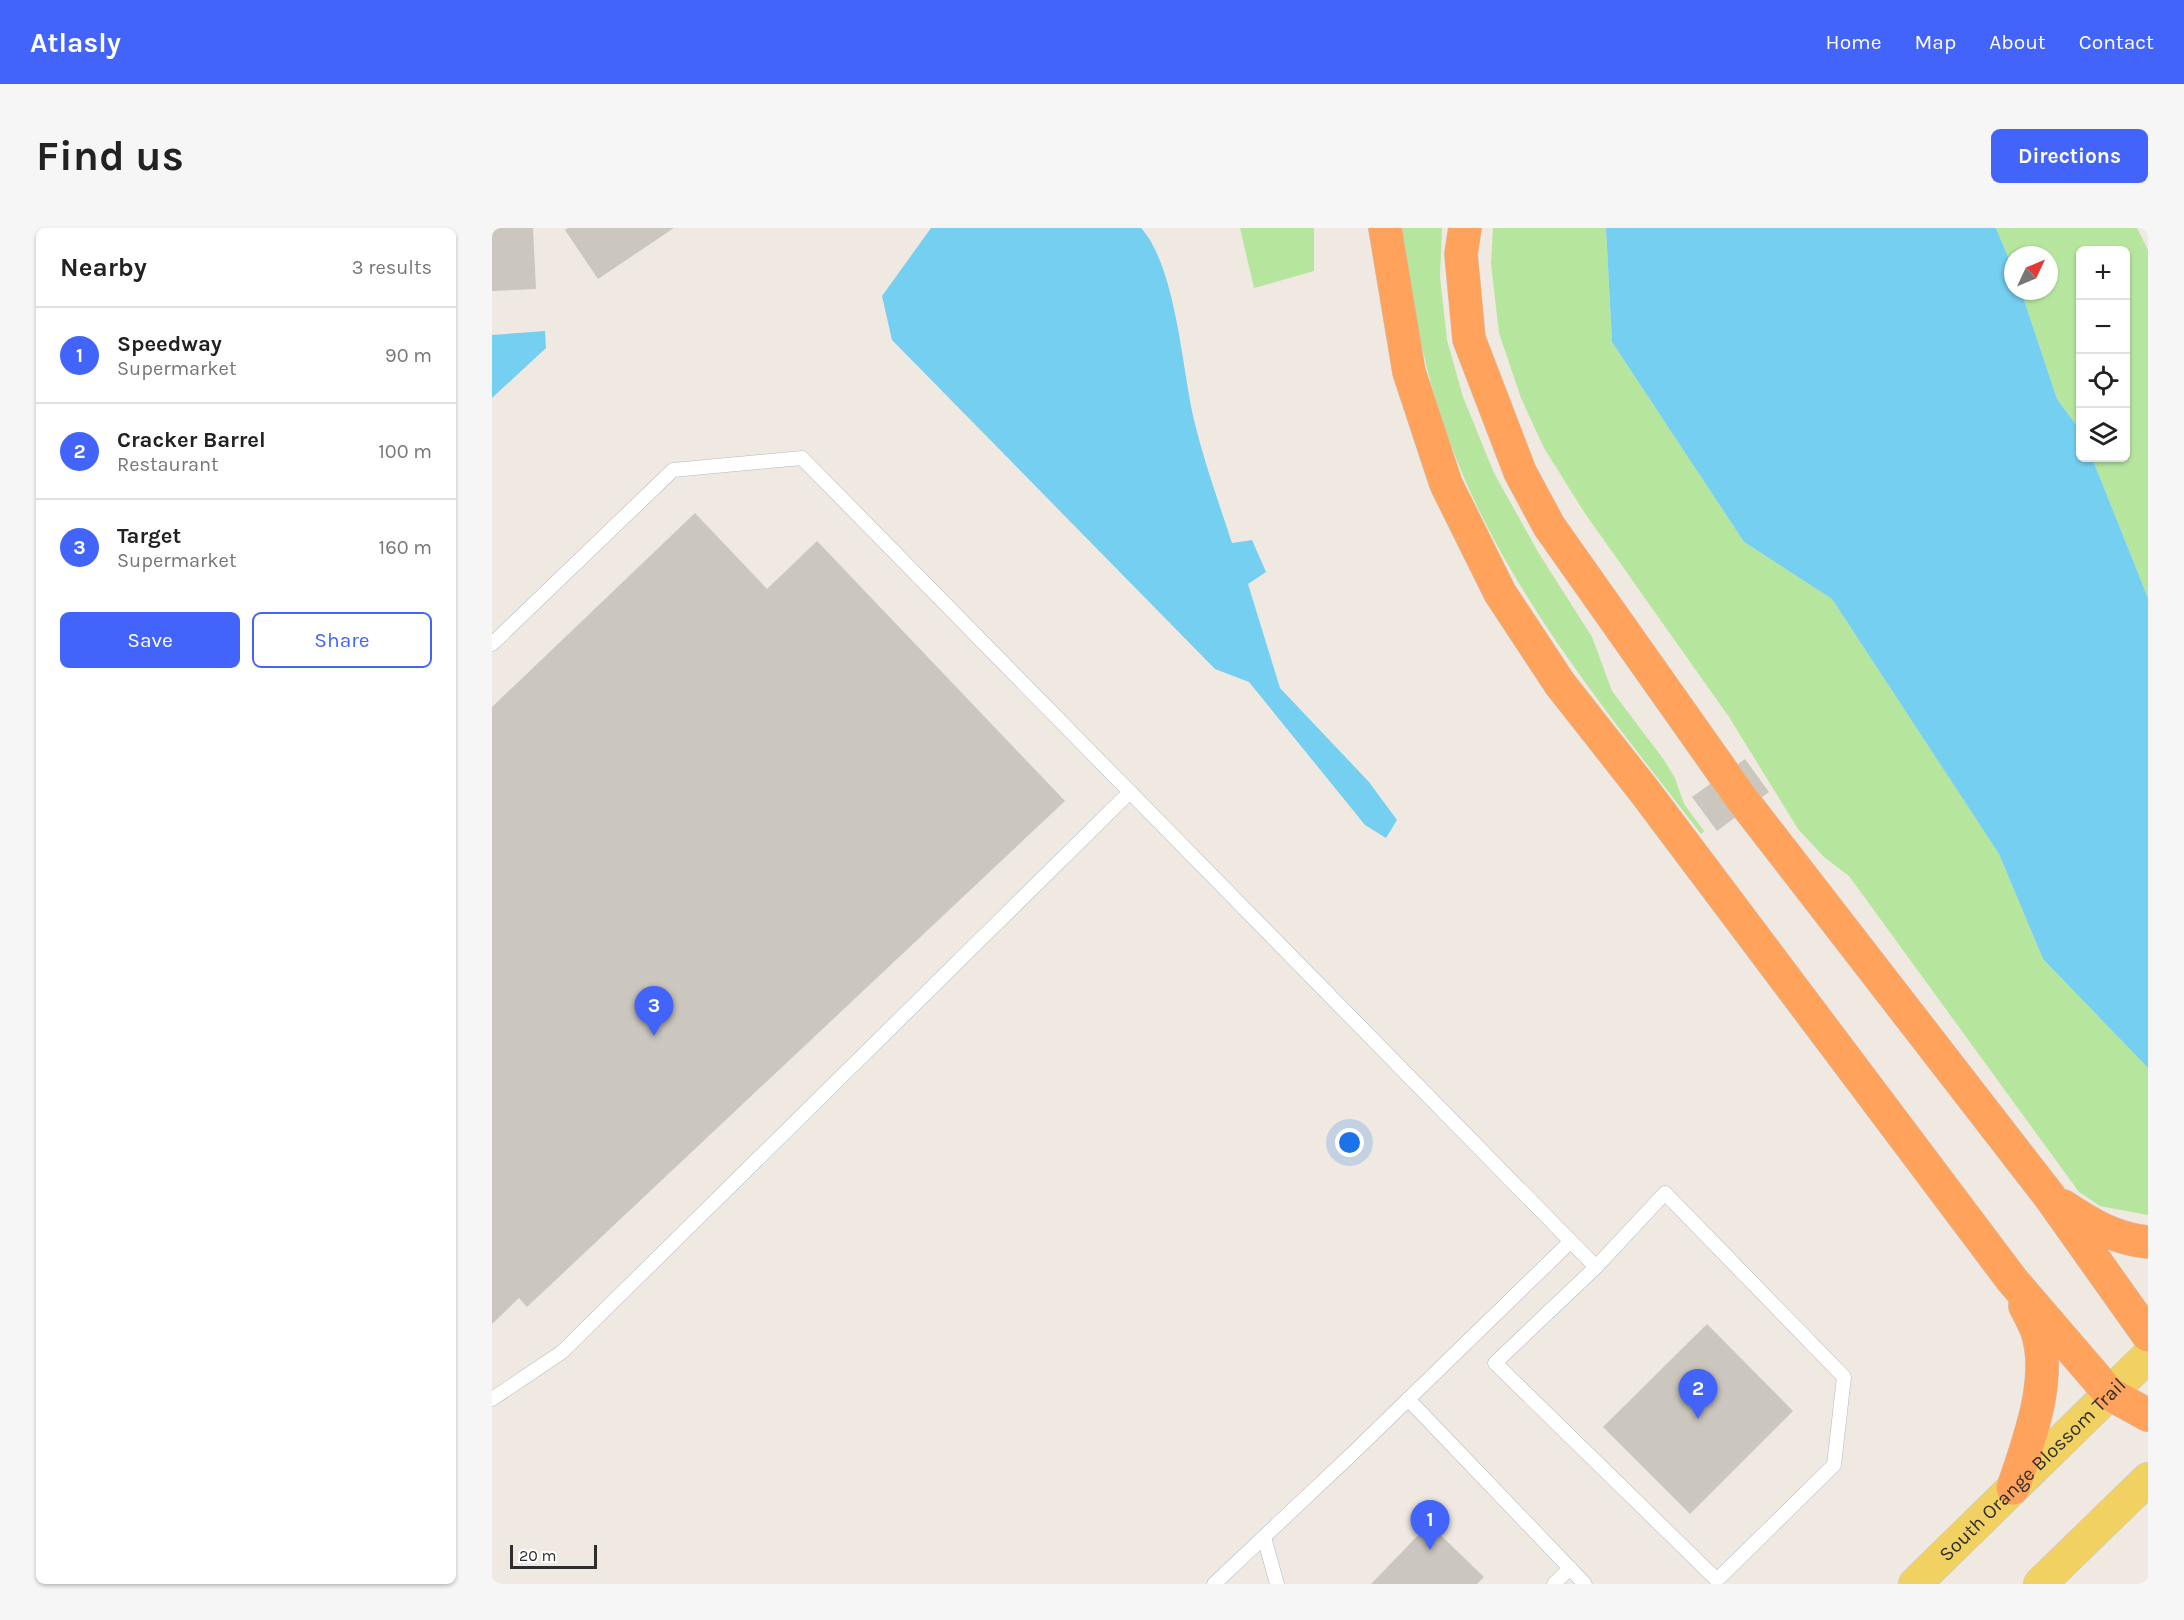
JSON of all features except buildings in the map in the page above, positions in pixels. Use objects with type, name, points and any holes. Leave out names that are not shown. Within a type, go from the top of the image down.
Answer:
[{"type":"highway","points":[[1385,228],[1409,372],[1446,484],[1500,593],[1560,684],[1652,802],[2012,1280],[2110,1394],[2148,1415]]},
{"type":"highway","points":[[1465,228],[1461,254],[1469,339],[1520,472],[1549,526],[1741,798],[2050,1197],[2148,1335]]},
{"type":"highway","points":[[2050,1197],[2091,1225],[2127,1240],[2148,1242]]},
{"type":"highway","points":[[2012,1280],[2038,1332],[2042,1377],[2034,1425],[2013,1488]]},
{"type":"main road","name":"South Orange Blossom Trail","points":[[1915,1584],[2148,1356]]},
{"type":"main road","points":[[2040,1584],[2148,1479]]},
{"type":"lane","points":[[492,644],[673,470],[802,458],[1596,1266]]},
{"type":"lane","points":[[492,1399],[562,1352],[1130,792]]},
{"type":"lane","points":[[1665,1193],[1844,1377],[1834,1465],[1717,1580],[1495,1363],[1596,1266],[1665,1193]]},
{"type":"lane","points":[[1214,1584],[1570,1242]]},
{"type":"lane","points":[[1408,1399],[1585,1584]]},
{"type":"lane","points":[[1264,1537],[1277,1584]]},
{"type":"lane","points":[[1554,1584],[1570,1568]]},
{"type":"green space","points":[[1240,228],[1314,228],[1314,271],[1254,288]]},
{"type":"green space","points":[[1401,228],[1442,228],[1440,277],[1447,340],[1463,397],[1494,473],[1538,552],[1592,637],[1612,691],[1664,760],[1675,778],[1684,804],[1704,831],[1701,834],[1587,685],[1517,580],[1487,526],[1460,469],[1432,388],[1416,320]]},
{"type":"green space","points":[[1493,228],[1606,228],[1612,342],[1744,542],[1832,599],[1999,854],[2043,959],[2148,1068],[2148,1215],[2100,1206],[2079,1192],[1849,876],[1824,857],[1798,829],[1729,717],[1584,512],[1544,448],[1521,398],[1499,333],[1491,264]]},
{"type":"green space","points":[[1996,228],[2137,228],[2148,250],[2148,598],[2094,462],[2130,462],[2130,246],[2076,246],[2076,425],[2057,399],[2024,300],[2058,300],[2058,246],[2004,247]]},
{"type":"water","points":[[931,228],[1141,228],[1153,245],[1170,292],[1194,420],[1232,543],[1252,540],[1266,572],[1248,584],[1280,688],[1369,782],[1397,820],[1386,838],[1365,825],[1249,682],[1215,669],[892,340],[882,296]]},
{"type":"water","points":[[1606,228],[1996,228],[2004,247],[2004,300],[2024,300],[2057,399],[2076,425],[2076,462],[2094,462],[2148,598],[2148,1068],[2043,959],[1999,854],[1832,599],[1744,542],[1612,342]]},
{"type":"water","points":[[545,331],[546,348],[492,398],[492,335]]},
{"type":"place","name":"Target","points":[[654,1036]]},
{"type":"place","name":"Cracker Barrel","points":[[1698,1419]]},
{"type":"place","name":"Speedway","points":[[1430,1550]]}]
